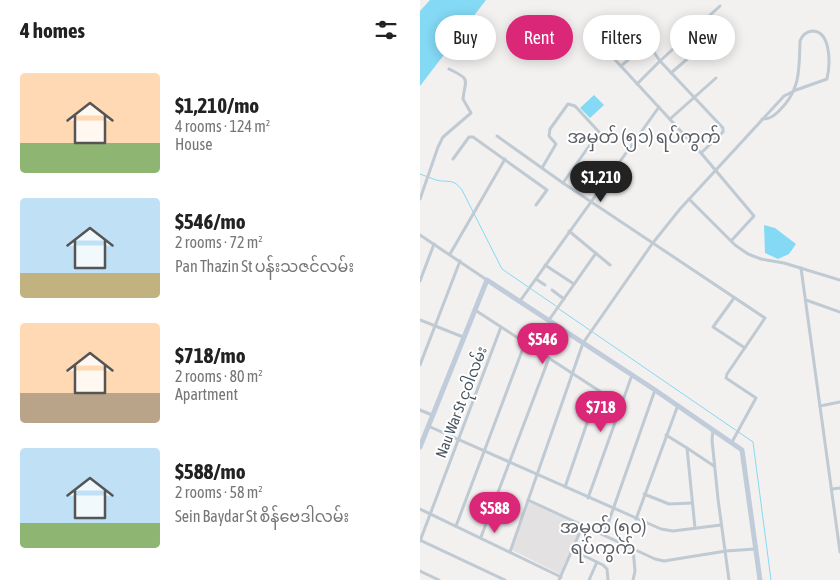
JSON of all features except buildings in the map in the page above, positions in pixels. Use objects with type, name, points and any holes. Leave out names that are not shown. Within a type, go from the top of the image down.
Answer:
[{"type":"main road","points":[[420,446],[486,280],[655,390],[742,450],[760,580]]},
{"type":"street","points":[[637,84],[720,6]]},
{"type":"street","points":[[510,552],[583,343],[652,244],[762,119],[784,96],[796,90],[827,79],[829,59],[827,46],[819,32],[809,32],[802,36],[796,90],[791,98],[769,120],[762,119]]},
{"type":"street","points":[[621,66],[644,46],[651,48],[660,61],[724,130],[701,153]]},
{"type":"street","points":[[615,60],[701,153],[754,216],[731,241]]},
{"type":"street","points":[[672,73],[687,60]]},
{"type":"street","points":[[420,198],[444,137],[471,113],[463,99],[466,82],[462,77],[449,69]]},
{"type":"street","points":[[670,119],[716,78]]},
{"type":"street","points":[[542,168],[556,144],[549,136],[550,129],[568,104],[575,106],[599,132],[563,183]]},
{"type":"street","points":[[520,301],[659,107]]},
{"type":"street","points":[[453,159],[471,136],[547,190],[536,205]]},
{"type":"street","points":[[496,136],[652,244],[765,318],[727,374],[726,378],[756,398],[732,442]]},
{"type":"street","points":[[450,254],[474,209],[505,159]]},
{"type":"street","points":[[689,200],[731,241],[748,254],[761,259],[784,262],[840,280]]},
{"type":"street","points":[[570,231],[610,265]]},
{"type":"street","points":[[420,235],[486,280]]},
{"type":"street","points":[[420,281],[434,244]]},
{"type":"street","points":[[549,320],[596,253]]},
{"type":"street","points":[[420,365],[460,261]]},
{"type":"street","points":[[545,265],[574,284]]},
{"type":"street","points":[[801,268],[840,552]]},
{"type":"street","points":[[536,279],[545,285]]},
{"type":"street","points":[[552,290],[564,299]]},
{"type":"street","points":[[734,298],[713,327],[745,348]]},
{"type":"street","points":[[806,300],[840,313]]},
{"type":"street","points":[[473,312],[501,327],[621,405]]},
{"type":"street","points":[[420,320],[464,337]]},
{"type":"street","name":"Nau War St ငုဝါလမ်း","points":[[420,540],[501,327]]},
{"type":"street","points":[[456,526],[525,343]]},
{"type":"street","points":[[481,537],[549,358]]},
{"type":"street","points":[[588,498],[632,375]]},
{"type":"street","points":[[604,535],[655,390]]},
{"type":"street","points":[[565,487],[598,391]]},
{"type":"street","points":[[820,406],[840,402]]},
{"type":"street","points":[[636,519],[678,406]]},
{"type":"street","points":[[420,410],[432,415]]},
{"type":"street","points":[[428,426],[484,449],[612,509],[660,529],[673,531],[722,524]]},
{"type":"street","points":[[713,429],[712,440],[729,580]]},
{"type":"street","points":[[666,435],[715,466]]},
{"type":"street","points":[[687,448],[695,528]]},
{"type":"street","points":[[832,489],[840,488]]},
{"type":"street","points":[[644,494],[669,504],[692,502]]},
{"type":"street","points":[[528,500],[655,560],[664,561],[726,551],[756,549]]},
{"type":"street","points":[[420,509],[481,537],[560,578],[583,525]]},
{"type":"street","points":[[420,540],[505,580]]},
{"type":"street","points":[[633,549],[635,571],[633,580]]},
{"type":"street","points":[[572,550],[607,569],[608,580]]},
{"type":"street","points":[[589,580],[597,562]]},
{"type":"street","points":[[420,571],[439,580]]},
{"type":"shaded area","points":[[529,502],[581,527],[560,574],[512,550]]},
{"type":"water","points":[[430,0],[486,0],[474,15],[435,15],[435,60],[440,60],[420,86],[420,11]]},
{"type":"water","points":[[594,95],[604,105],[590,118],[580,108]]},
{"type":"water","points":[[764,225],[775,228],[796,244],[789,254],[778,259],[765,253]]},
{"type":"waterway","points":[[420,174],[436,180],[453,182],[459,186],[502,269],[556,306]]},
{"type":"waterway","points":[[559,309],[753,442],[771,580]]},
{"type":"district","name":"အမှတ် (၅၁) ရပ်ကွက်","points":[[644,136]]},
{"type":"district","name":"အမှတ် (၅၀) ရပ်ကွက်","points":[[603,536]]}]
